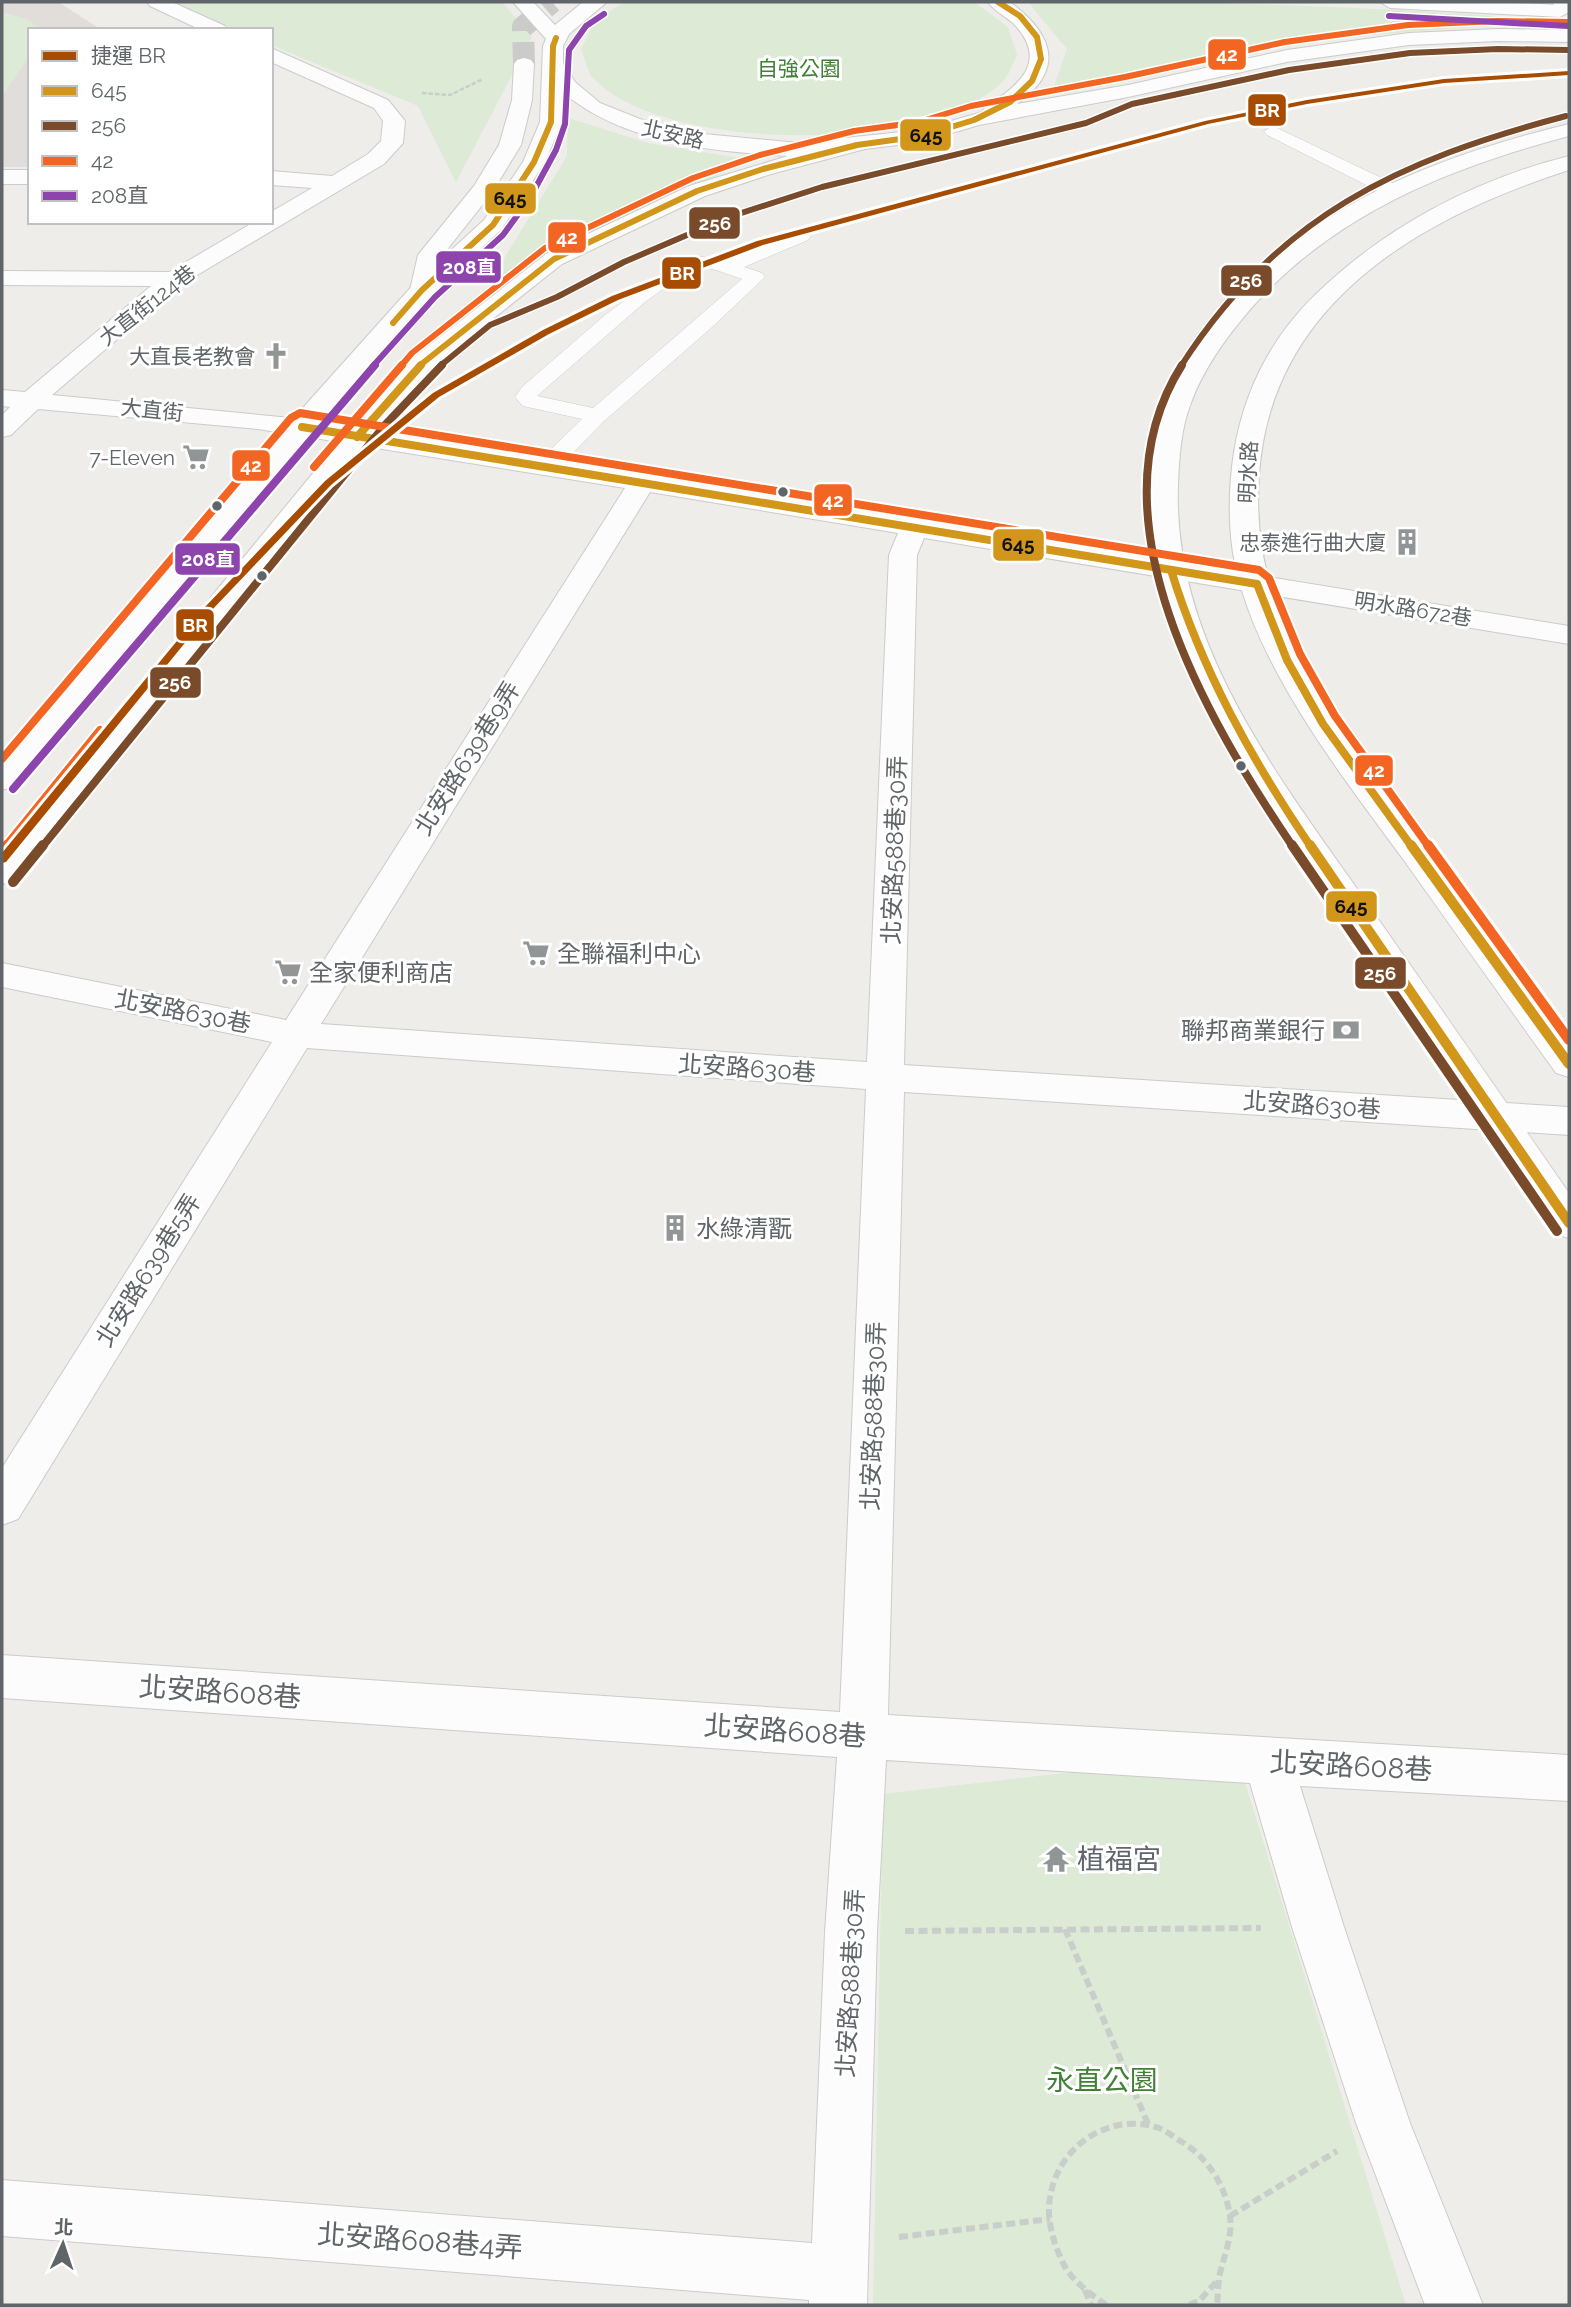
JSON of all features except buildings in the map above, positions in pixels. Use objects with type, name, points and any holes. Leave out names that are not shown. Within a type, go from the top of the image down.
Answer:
[{"type":"street","points":[[157,2],[214,28]]},
{"type":"street","points":[[523,2],[556,38]]},
{"type":"street","points":[[2,780],[422,290],[493,225],[534,162],[551,122],[556,38],[577,13],[597,2]]},
{"type":"street","name":"北安路","points":[[974,120],[1017,95],[1032,81],[1041,59],[1037,37],[1020,16],[998,2]]},
{"type":"street","points":[[1390,2],[1569,12]]},
{"type":"street","points":[[1562,2],[1569,3]]},
{"type":"street","name":"北安路","points":[[554,65],[567,86],[593,107],[632,124],[681,138],[738,146],[798,150],[922,136],[974,120],[1128,91],[1287,56],[1409,40],[1498,35],[1569,36]]},
{"type":"street","name":"大直街124巷","points":[[273,55],[381,104],[394,121],[391,142],[376,159],[273,221]]},
{"type":"street","points":[[422,290],[430,255],[483,189],[510,145],[522,100],[524,64]]},
{"type":"street","points":[[483,313],[550,285],[618,249],[724,204],[818,174],[1083,108],[1128,91]]},
{"type":"street","points":[[1569,130],[1532,138],[1454,163],[1391,190],[1333,223],[1292,252],[1254,287],[1212,340],[1177,404],[1165,462],[1166,544],[1178,601],[1230,721],[1270,787],[1569,1223]]},
{"type":"street","name":"北安路","points":[[2,873],[357,437],[422,363],[554,259],[696,191],[764,169],[857,145]]},
{"type":"street","name":"明水路","points":[[1569,163],[1482,193],[1430,219],[1381,249],[1341,281],[1301,324],[1269,372],[1251,420],[1244,484],[1249,560],[1287,660],[1323,724],[1569,1064]]},
{"type":"street","points":[[2,177],[28,177]]},
{"type":"street","points":[[273,178],[338,183]]},
{"type":"street","name":"大直街124巷","points":[[2,429],[32,400],[174,279],[268,224]]},
{"type":"street","points":[[2,278],[174,279]]},
{"type":"street","name":"大直街","points":[[2,398],[302,427],[914,529]]},
{"type":"street","name":"北安路639巷9弄","points":[[294,1034],[616,520],[642,484]]},
{"type":"street","name":"明水路672巷","points":[[914,529],[1569,635]]},
{"type":"street","name":"北安路588巷30弄","points":[[839,2275],[851,1932],[863,1735],[903,555],[914,529]]},
{"type":"street","name":"北安路630巷","points":[[2,975],[294,1034],[886,1077],[1569,1121]]},
{"type":"street","name":"北安路639巷5弄","points":[[2,1506],[294,1034]]},
{"type":"street","name":"北安路608巷","points":[[2,1676],[1268,1762],[1569,1778]]},
{"type":"street","points":[[1268,1762],[1318,1927],[1383,2123],[1454,2305]]},
{"type":"street","name":"北安路608巷4弄","points":[[2,2208],[839,2275]]},
{"type":"lane","points":[[1273,131],[1391,190]]},
{"type":"lane","points":[[725,268],[801,236]]},
{"type":"lane","points":[[545,468],[568,443],[599,416],[755,276],[703,262],[689,264],[586,340],[529,391],[526,397],[531,401],[599,416]]},
{"type":"path","points":[[851,1932],[1318,1927]]},
{"type":"path","points":[[1065,1929],[1148,2124]]},
{"type":"path","points":[[1091,2305],[1084,2290],[1064,2265],[1052,2233],[1048,2202],[1056,2172],[1070,2148],[1093,2130],[1120,2123],[1148,2124],[1177,2135],[1203,2157],[1220,2185],[1230,2216],[1229,2248],[1219,2278],[1217,2305]]},
{"type":"path","points":[[1230,2216],[1383,2123]]},
{"type":"path","points":[[839,2275],[1050,2219]]},
{"type":"path","points":[[1189,2305],[1199,2301],[1219,2278]]},
{"type":"path","points":[[1084,2290],[1106,2305]]},
{"type":"shaded area","points":[[2,2],[58,2],[99,28],[28,28],[28,167],[2,167]]},
{"type":"green space","points":[[169,2],[502,2],[532,37],[456,182],[418,106],[273,46],[273,28],[231,28]]},
{"type":"green space","name":"自強公園","points":[[624,2],[974,2],[1008,27],[1017,54],[1002,82],[966,106],[917,122],[860,132],[797,135],[735,131],[677,121],[629,103],[594,79],[581,50],[594,22]]},
{"type":"green space","points":[[1028,2],[1163,2],[1366,8],[1569,22],[1569,25],[1513,24],[1317,39],[1052,92],[1067,49]]},
{"type":"green space","points":[[2,12],[27,19],[38,28],[28,28],[28,59],[2,96]]},
{"type":"green space","points":[[568,118],[648,143],[751,160],[489,283],[567,156]]},
{"type":"green space","name":"永直公園","points":[[1236,1753],[1406,2305],[873,2305],[883,1794]]},
{"type":"tunnel","points":[[524,64],[523,27],[552,2]]},
{"type":"metro line","name":"BR","points":[[2,860],[208,609],[328,483],[436,395],[546,332],[615,298],[760,243],[1207,122],[1307,102],[1444,81],[1569,73]]},
{"type":"transit line","name":"645","points":[[357,437],[422,363],[554,259],[697,191],[763,169],[857,145],[922,136],[974,120],[1010,102],[1032,81],[1041,59],[1037,37],[1020,16],[998,2]]},
{"type":"transit line","name":"208直","points":[[13,789],[373,366],[435,297],[494,244],[511,225],[530,198],[562,136],[567,106],[566,62],[569,50],[586,26],[604,14]]},
{"type":"transit line","name":"208直","points":[[1389,16],[1568,26]]},
{"type":"transit line","name":"42","points":[[314,467],[412,353],[545,248],[693,178],[760,155],[854,131],[919,122],[971,106],[1125,77],[1285,42],[1408,25],[1497,21],[1569,22]]},
{"type":"transit line","name":"645","points":[[393,323],[422,290],[493,225],[534,162],[551,122],[553,46],[556,38]]},
{"type":"transit line","name":"256","points":[[13,882],[385,425],[432,373],[490,325],[557,297],[624,262],[729,217],[822,187],[1086,123],[1132,104],[1289,70],[1410,53],[1498,49],[1569,50]]},
{"type":"transit line","name":"256","points":[[1557,1231],[1258,795],[1214,718],[1187,664],[1166,609],[1154,558],[1148,488],[1158,418],[1171,383],[1217,314],[1261,265],[1286,243],[1340,204],[1400,171],[1502,133],[1566,116]]},
{"type":"transit line","name":"42","points":[[2,759],[291,418],[300,413],[1259,570],[1269,578],[1300,654],[1335,716],[1569,1040]]},
{"type":"transit line","name":"645","points":[[302,427],[1257,584]]},
{"type":"transit line","name":"645","points":[[1171,570],[1205,665],[1251,754],[1305,838],[1569,1223]]},
{"type":"transit line","name":"645","points":[[1257,584],[1287,660],[1323,724],[1569,1064]]},
{"type":"transit line","name":"42","points":[[2,851],[100,730]]},
{"type":"place","name":"大直長老教會","points":[[276,356]]},
{"type":"place","name":"7-Eleven","points":[[196,457]]},
{"type":"place","name":"忠泰進行曲大廈","points":[[1407,542]]},
{"type":"place","name":"全聯福利中心","points":[[536,953]]},
{"type":"place","name":"全家便利商店","points":[[288,972]]},
{"type":"place","name":"聯邦商業銀行","points":[[1346,1030]]},
{"type":"place","name":"水綠清翫","points":[[675,1228]]},
{"type":"place","name":"植福宮","points":[[1056,1859]]}]
